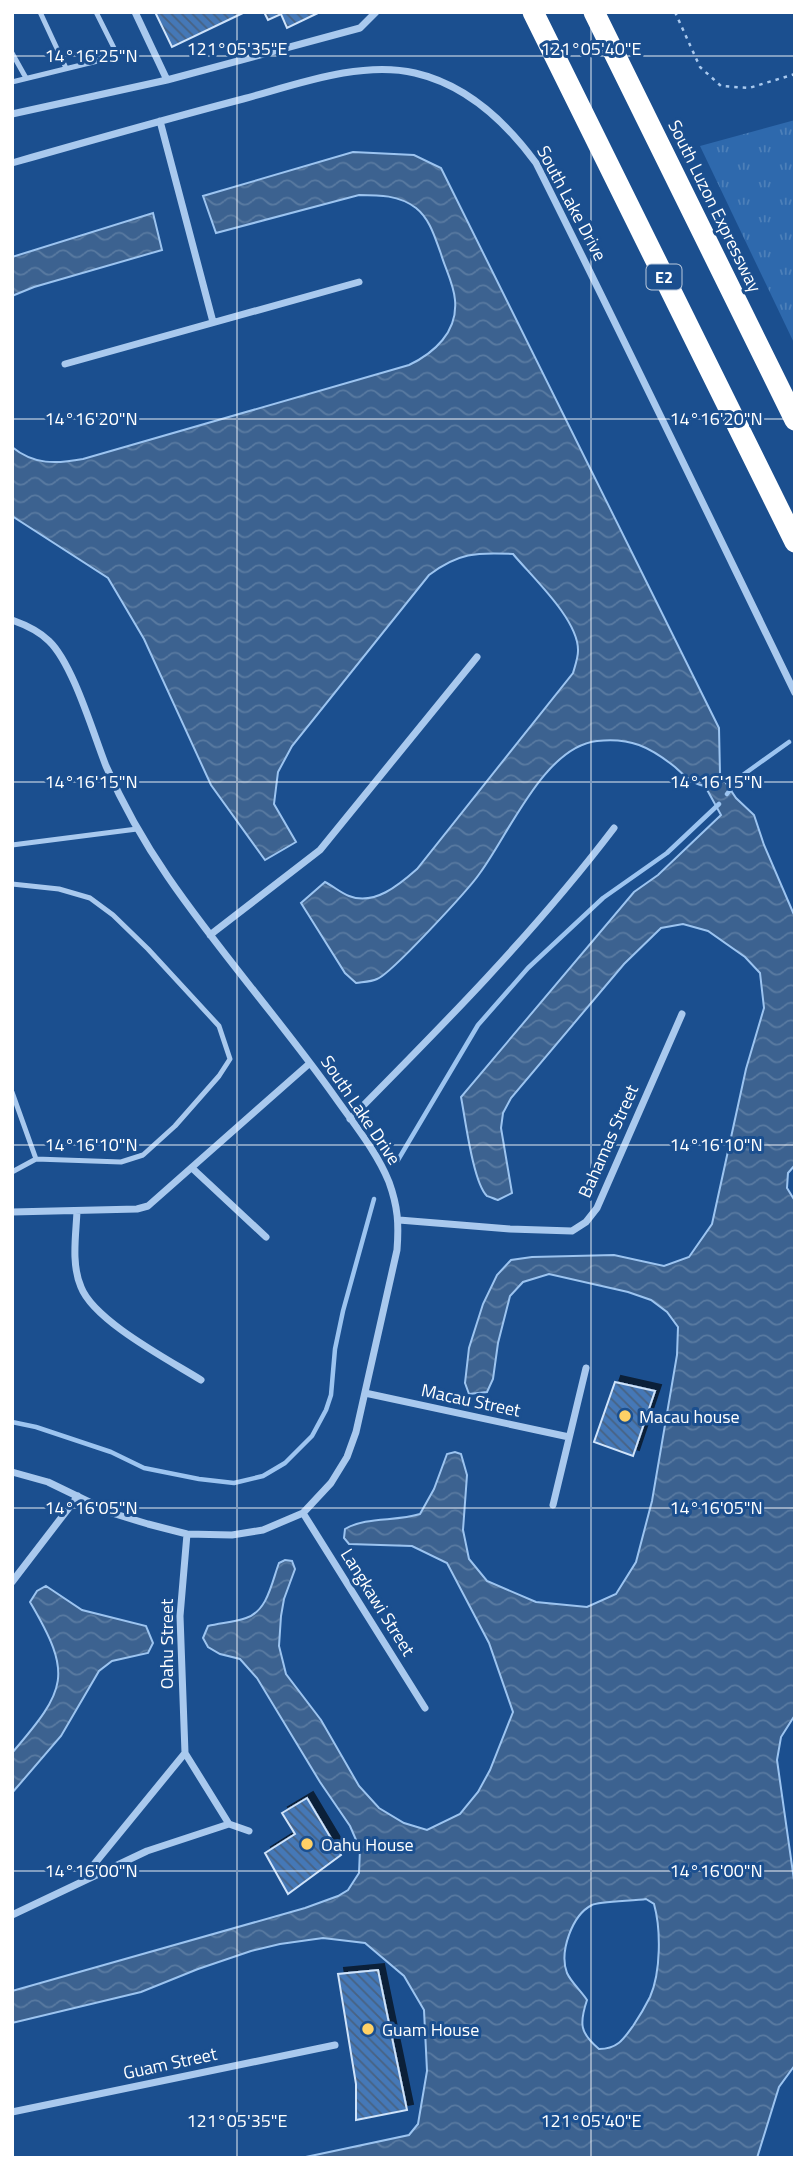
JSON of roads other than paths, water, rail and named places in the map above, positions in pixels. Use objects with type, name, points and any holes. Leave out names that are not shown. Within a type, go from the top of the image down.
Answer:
[{"type":"highway","name":"E2","points":[[533,12],[795,542]]},
{"type":"highway","name":"South Luzon Expressway","points":[[594,12],[795,420]]},
{"type":"street","points":[[135,12],[167,80]]},
{"type":"street","points":[[12,114],[167,80],[360,29],[376,12]]},
{"type":"street","name":"South Lake Drive","points":[[12,163],[160,121],[356,71],[414,72],[440,81],[494,114],[517,136],[536,163],[795,692]]},
{"type":"street","points":[[160,121],[213,322]]},
{"type":"street","points":[[65,364],[359,282]]},
{"type":"street","name":"South Lake Drive","points":[[12,620],[50,641],[64,661],[107,768],[137,829],[169,879],[310,1063],[369,1146],[388,1181],[400,1220],[397,1250],[356,1432],[347,1457],[331,1483],[303,1513],[262,1530],[211,1536],[187,1534],[112,1513],[48,1482],[12,1472]]},
{"type":"street","points":[[210,935],[320,850],[477,657]]},
{"type":"street","points":[[350,1119],[474,991],[581,872],[614,828]]},
{"type":"street","name":"Bahamas Street","points":[[400,1220],[572,1231],[586,1222],[597,1208],[682,1014]]},
{"type":"street","points":[[12,1212],[137,1209],[148,1206],[310,1063]]},
{"type":"street","points":[[192,1168],[266,1237]]},
{"type":"street","points":[[77,1211],[76,1269],[81,1289],[96,1308],[119,1327],[201,1380]]},
{"type":"street","points":[[553,1505],[586,1368]]},
{"type":"street","name":"Macau Street","points":[[365,1394],[569,1437]]},
{"type":"street","points":[[12,1582],[78,1496]]},
{"type":"street","name":"Langkawi Street","points":[[303,1513],[425,1708]]},
{"type":"street","name":"Oahu Street","points":[[185,1753],[180,1616],[187,1534]]},
{"type":"street","points":[[79,1882],[185,1753],[229,1825]]},
{"type":"street","points":[[12,1915],[147,1851],[229,1825],[249,1831]]},
{"type":"street","name":"Guam Street","points":[[12,2112],[335,2045]]},
{"type":"lane","points":[[40,12],[65,68]]},
{"type":"lane","points":[[12,82],[118,57],[96,12]]},
{"type":"lane","points":[[12,53],[26,78]]},
{"type":"lane","points":[[12,845],[137,829]]},
{"type":"lane","points":[[12,884],[59,889],[90,898],[113,915],[219,1026],[230,1059],[219,1076],[175,1126],[143,1154],[121,1162],[36,1160],[12,1172]]},
{"type":"lane","points":[[12,1092],[36,1160]]},
{"type":"water","points":[[353,152],[414,155],[441,168],[719,728],[720,774],[736,798],[754,815],[795,917],[795,1165],[788,1173],[787,1188],[795,1201],[795,1715],[781,1737],[777,1760],[795,1887],[795,2065],[779,2087],[757,2158],[301,2158],[409,2135],[418,2124],[427,2071],[424,2010],[404,1976],[365,1943],[323,1938],[280,1944],[198,1969],[141,1992],[12,2023],[12,1991],[305,1908],[348,1890],[359,1873],[360,1849],[350,1826],[257,1678],[240,1659],[220,1654],[208,1647],[203,1638],[208,1626],[246,1618],[259,1609],[268,1595],[279,1563],[285,1560],[292,1561],[295,1569],[281,1616],[279,1646],[286,1674],[321,1720],[359,1786],[379,1808],[404,1823],[427,1830],[460,1814],[478,1792],[490,1770],[513,1712],[489,1643],[447,1563],[412,1546],[349,1544],[344,1538],[345,1529],[362,1522],[420,1514],[434,1489],[447,1454],[455,1452],[461,1454],[467,1475],[463,1530],[469,1559],[487,1581],[536,1602],[587,1607],[616,1594],[636,1562],[652,1501],[677,1355],[678,1327],[667,1312],[651,1300],[549,1274],[523,1282],[510,1296],[498,1343],[493,1379],[487,1392],[469,1394],[465,1383],[469,1348],[483,1304],[497,1275],[511,1260],[614,1255],[664,1266],[689,1257],[712,1224],[746,1069],[764,1008],[760,973],[745,957],[708,931],[683,924],[661,928],[624,964],[511,1098],[503,1113],[501,1128],[512,1193],[498,1200],[487,1196],[474,1164],[461,1097],[634,892],[658,875],[721,815],[705,786],[692,781],[648,749],[630,742],[597,741],[578,747],[560,759],[544,775],[480,873],[430,930],[385,974],[375,980],[356,983],[345,973],[301,903],[325,882],[349,896],[377,896],[417,869],[573,673],[578,654],[576,639],[563,613],[513,554],[488,553],[459,558],[429,575],[292,746],[278,772],[274,804],[296,842],[265,860],[211,785],[144,639],[108,578],[12,516],[12,447],[29,457],[46,462],[83,459],[409,365],[435,348],[453,322],[454,294],[434,235],[421,212],[403,200],[359,195],[216,233],[203,196]],"holes":[[[646,1899],[654,1904],[659,1951],[654,1987],[635,2023],[623,2039],[615,2045],[599,2049],[583,2028],[587,2000],[567,1973],[565,1955],[569,1935],[579,1917],[592,1905]]]},
{"type":"water","points":[[153,213],[162,250],[34,287],[12,296],[12,257]]},
{"type":"water","points":[[46,1586],[82,1610],[146,1626],[153,1643],[148,1653],[112,1661],[99,1671],[61,1736],[12,1793],[12,1753],[44,1713],[58,1681],[58,1665],[53,1647],[30,1602],[37,1591]]},
{"type":"waterway","points":[[727,794],[740,777],[789,742]]},
{"type":"waterway","points":[[398,1160],[478,1025],[528,968],[603,898],[667,853],[719,804]]},
{"type":"waterway","points":[[12,1422],[36,1427],[111,1452],[144,1468],[199,1479],[234,1483],[263,1476],[285,1463],[312,1436],[326,1410],[331,1395],[335,1349],[343,1311],[374,1199]]},
{"type":"place","name":"Macau house","points":[[625,1416]]},
{"type":"place","name":"Oahu House","points":[[307,1844]]},
{"type":"place","name":"Guam House","points":[[368,2029]]}]
